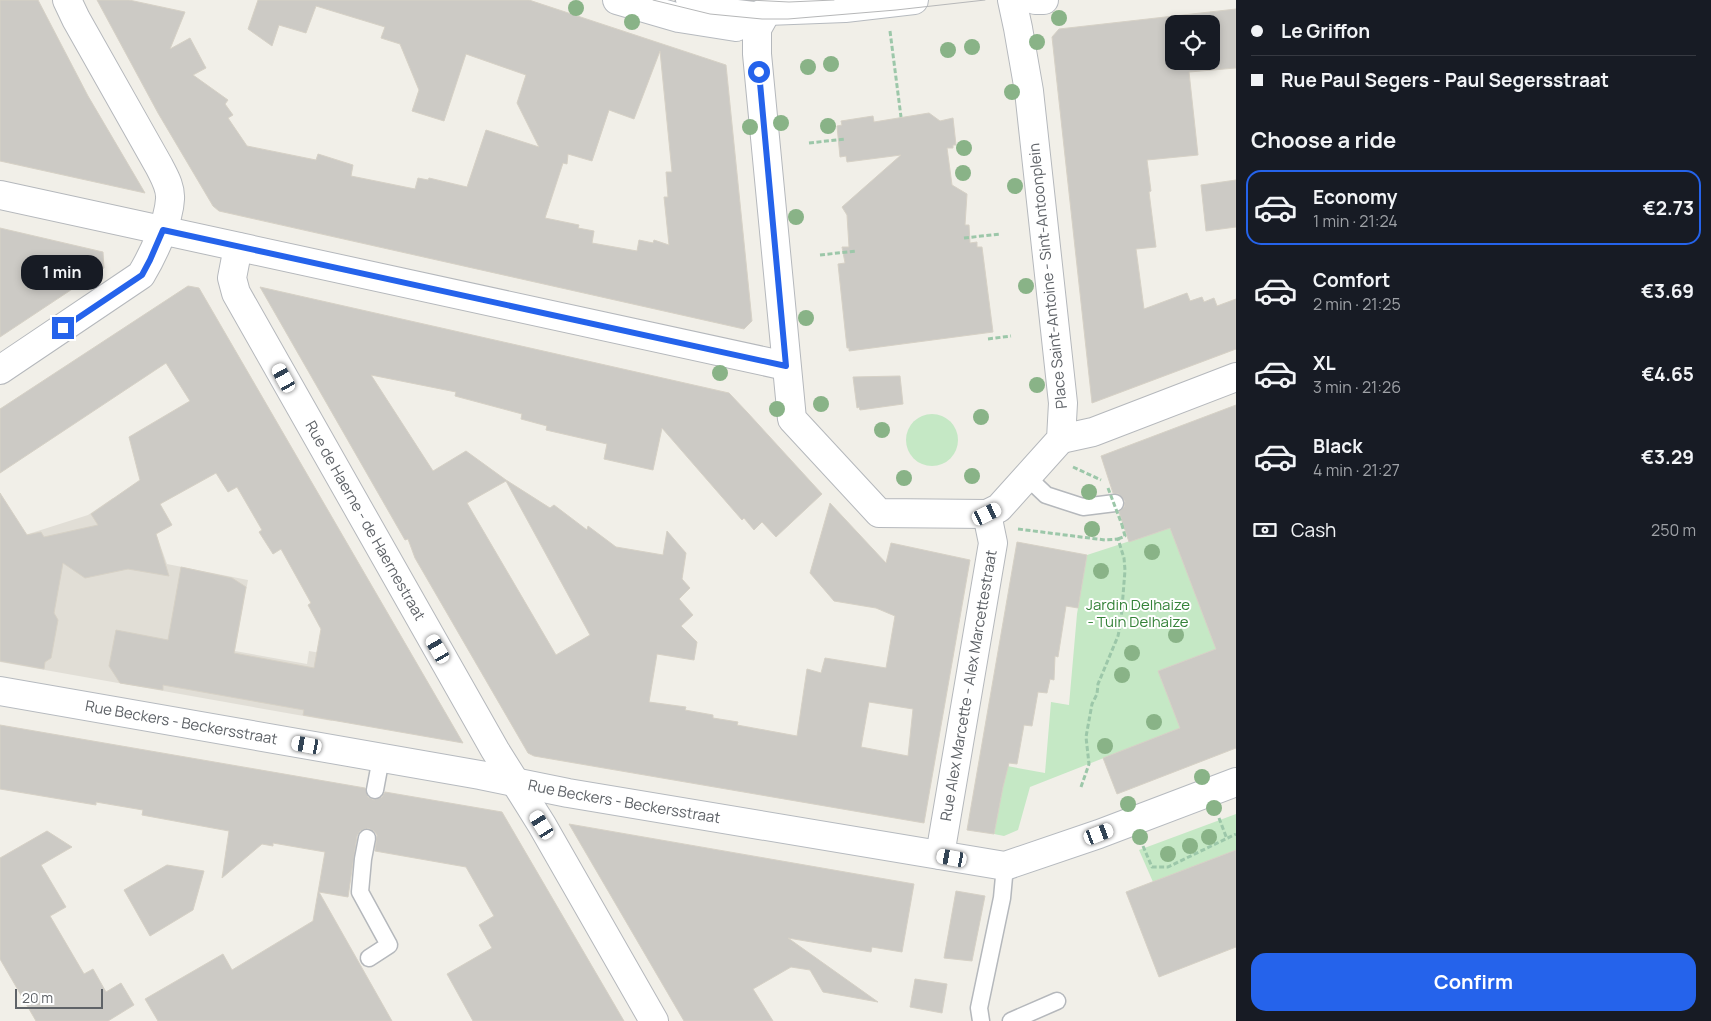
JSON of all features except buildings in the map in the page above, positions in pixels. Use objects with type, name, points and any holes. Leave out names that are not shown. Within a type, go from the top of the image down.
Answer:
[{"type":"street","points":[[0,370],[142,275],[163,230],[170,199],[168,186],[159,166],[76,19],[68,0]]},
{"type":"street","points":[[617,0],[679,18],[736,27],[774,5],[845,8],[914,0]]},
{"type":"street","name":"Place Saint-Antoine - Sint-Antoonplein","points":[[1012,0],[1029,91],[1063,403],[1061,439]]},
{"type":"street","points":[[1035,0],[1044,0]]},
{"type":"street","points":[[774,5],[757,29],[757,54],[792,419],[879,513],[987,514],[999,508],[1061,439],[1093,432],[1236,377]]},
{"type":"street","points":[[0,195],[786,366]]},
{"type":"street","name":"Rue de Haerne - de Haernestraat","points":[[238,247],[232,278],[236,293],[495,750],[542,825],[654,1021]]},
{"type":"street","name":"Rue Alex Marcette - Alex Marcettestraat","points":[[940,855],[993,543],[987,514]]},
{"type":"street","name":"Rue Beckers - Beckersstraat","points":[[0,691],[516,783],[1005,866],[1099,834],[1236,782]]},
{"type":"lane","points":[[684,0],[711,5],[774,5]]},
{"type":"lane","points":[[1026,476],[1046,495],[1083,507],[1112,496]]},
{"type":"lane","points":[[375,790],[380,758]]},
{"type":"lane","points":[[367,838],[360,892],[389,945],[369,958]]},
{"type":"lane","points":[[981,1021],[979,1008],[1002,898],[1005,866]]},
{"type":"lane","points":[[1011,1021],[1057,1001]]},
{"type":"path","points":[[889,23],[901,117]]},
{"type":"path","points":[[809,143],[845,140]]},
{"type":"path","points":[[964,238],[1000,234]]},
{"type":"path","points":[[820,255],[856,251]]},
{"type":"path","points":[[988,339],[1011,336]]},
{"type":"path","points":[[1080,470],[1101,480]]},
{"type":"path","points":[[1016,528],[1105,540],[1118,539],[1125,536],[1112,496]]},
{"type":"path","points":[[1081,787],[1089,764],[1086,737],[1092,704],[1097,694],[1098,684],[1118,636],[1121,621],[1124,564],[1118,539]]},
{"type":"path","points":[[1219,820],[1227,839]]},
{"type":"path","points":[[1144,848],[1152,867],[1168,867],[1236,834]]},
{"type":"shaded area","points":[[113,498],[149,514],[167,564],[248,580],[235,651],[307,664],[309,651],[343,657],[332,721],[0,662],[22,536],[88,515]]},
{"type":"green space","points":[[927,414],[937,414],[946,418],[954,426],[958,440],[954,454],[946,462],[937,466],[927,466],[918,462],[910,454],[906,445],[906,435],[910,426],[918,418]]},
{"type":"green space","name":"Jardin Delhaize - Tuin Delhaize","points":[[1170,528],[1216,649],[1158,671],[1180,728],[1030,787],[1018,830],[1004,836],[994,834],[1007,766],[1045,773],[1051,702],[1069,705],[1077,614],[1087,555]]},
{"type":"green space","points":[[1236,814],[1236,850],[1153,882],[1139,850]]},
{"type":"tram line","points":[[653,0],[710,14],[762,19],[788,19],[896,10],[985,0]]},
{"type":"tram line","points":[[749,0],[789,2],[834,0]]},
{"type":"route","points":[[63,328],[142,275],[163,230],[786,366],[759,72]]}]
